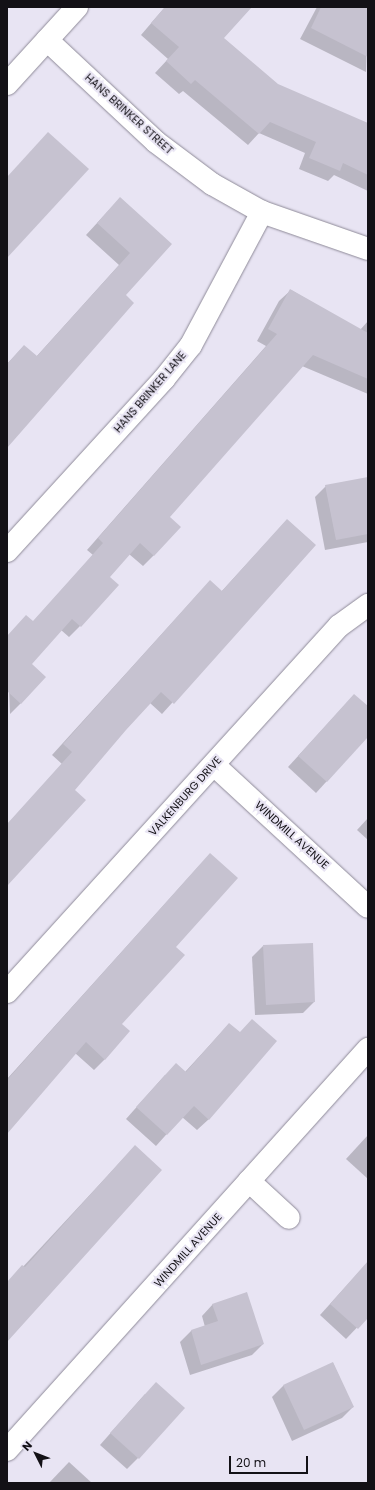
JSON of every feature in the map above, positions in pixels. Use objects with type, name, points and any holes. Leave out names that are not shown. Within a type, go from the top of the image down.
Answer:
[{"type":"street","points":[[7,84],[77,7]]},
{"type":"street","name":"HANS BRINKER STREET","points":[[47,40],[156,142],[212,184],[262,212],[368,249]]},
{"type":"street","name":"HANS BRINKER LANE","points":[[7,551],[160,384],[191,345],[262,212]]},
{"type":"street","name":"VALKENBURG DRIVE","points":[[7,992],[339,626],[368,605]]},
{"type":"street","name":"WINDMILL AVENUE","points":[[214,765],[368,907]]},
{"type":"street","name":"WINDMILL AVENUE","points":[[7,1450],[368,1049]]},
{"type":"street","points":[[249,1181],[289,1218]]},
{"type":"building","points":[[165,7],[252,7],[224,38],[278,84],[368,123],[368,175],[343,163],[340,171],[309,158],[316,142],[270,122],[259,134],[195,80],[191,84],[166,61],[179,47],[151,23]]},
{"type":"building","points":[[321,7],[368,7],[368,57],[311,28]]},
{"type":"building","points":[[48,132],[89,169],[7,258],[7,177]]},
{"type":"building","points":[[120,197],[172,244],[126,295],[134,303],[7,448],[7,364],[24,345],[37,356],[130,253],[97,223]]},
{"type":"building","points":[[290,289],[368,333],[368,379],[313,355],[170,517],[181,527],[154,556],[140,543],[110,577],[119,585],[81,627],[72,619],[32,664],[46,677],[21,704],[7,691],[7,636],[26,615],[33,621],[103,543],[98,538],[277,334],[268,329]]},
{"type":"building","points":[[368,477],[368,534],[336,540],[325,485]]},
{"type":"building","points":[[287,519],[316,545],[174,704],[161,692],[126,730],[75,790],[86,800],[7,886],[7,824],[72,752],[63,744],[210,580],[222,591]]},
{"type":"building","points":[[354,694],[368,706],[368,737],[327,782],[298,756]]},
{"type":"building","points":[[210,853],[238,878],[176,947],[185,955],[122,1024],[130,1031],[105,1060],[86,1042],[7,1134],[7,1080]]},
{"type":"building","points":[[313,943],[315,1002],[266,1005],[263,945]]},
{"type":"building","points":[[252,1019],[277,1041],[209,1120],[194,1106],[167,1135],[136,1107],[176,1063],[186,1072],[229,1023],[240,1032]]},
{"type":"building","points":[[135,1145],[162,1170],[7,1342],[7,1282],[22,1265],[25,1267]]},
{"type":"building","points":[[368,1261],[368,1318],[358,1329],[330,1304]]},
{"type":"building","points":[[247,1292],[264,1344],[201,1365],[191,1330],[218,1321],[212,1304]]},
{"type":"building","points":[[333,1362],[354,1407],[304,1430],[283,1385]]},
{"type":"building","points":[[156,1382],[185,1408],[139,1459],[110,1433]]}]
